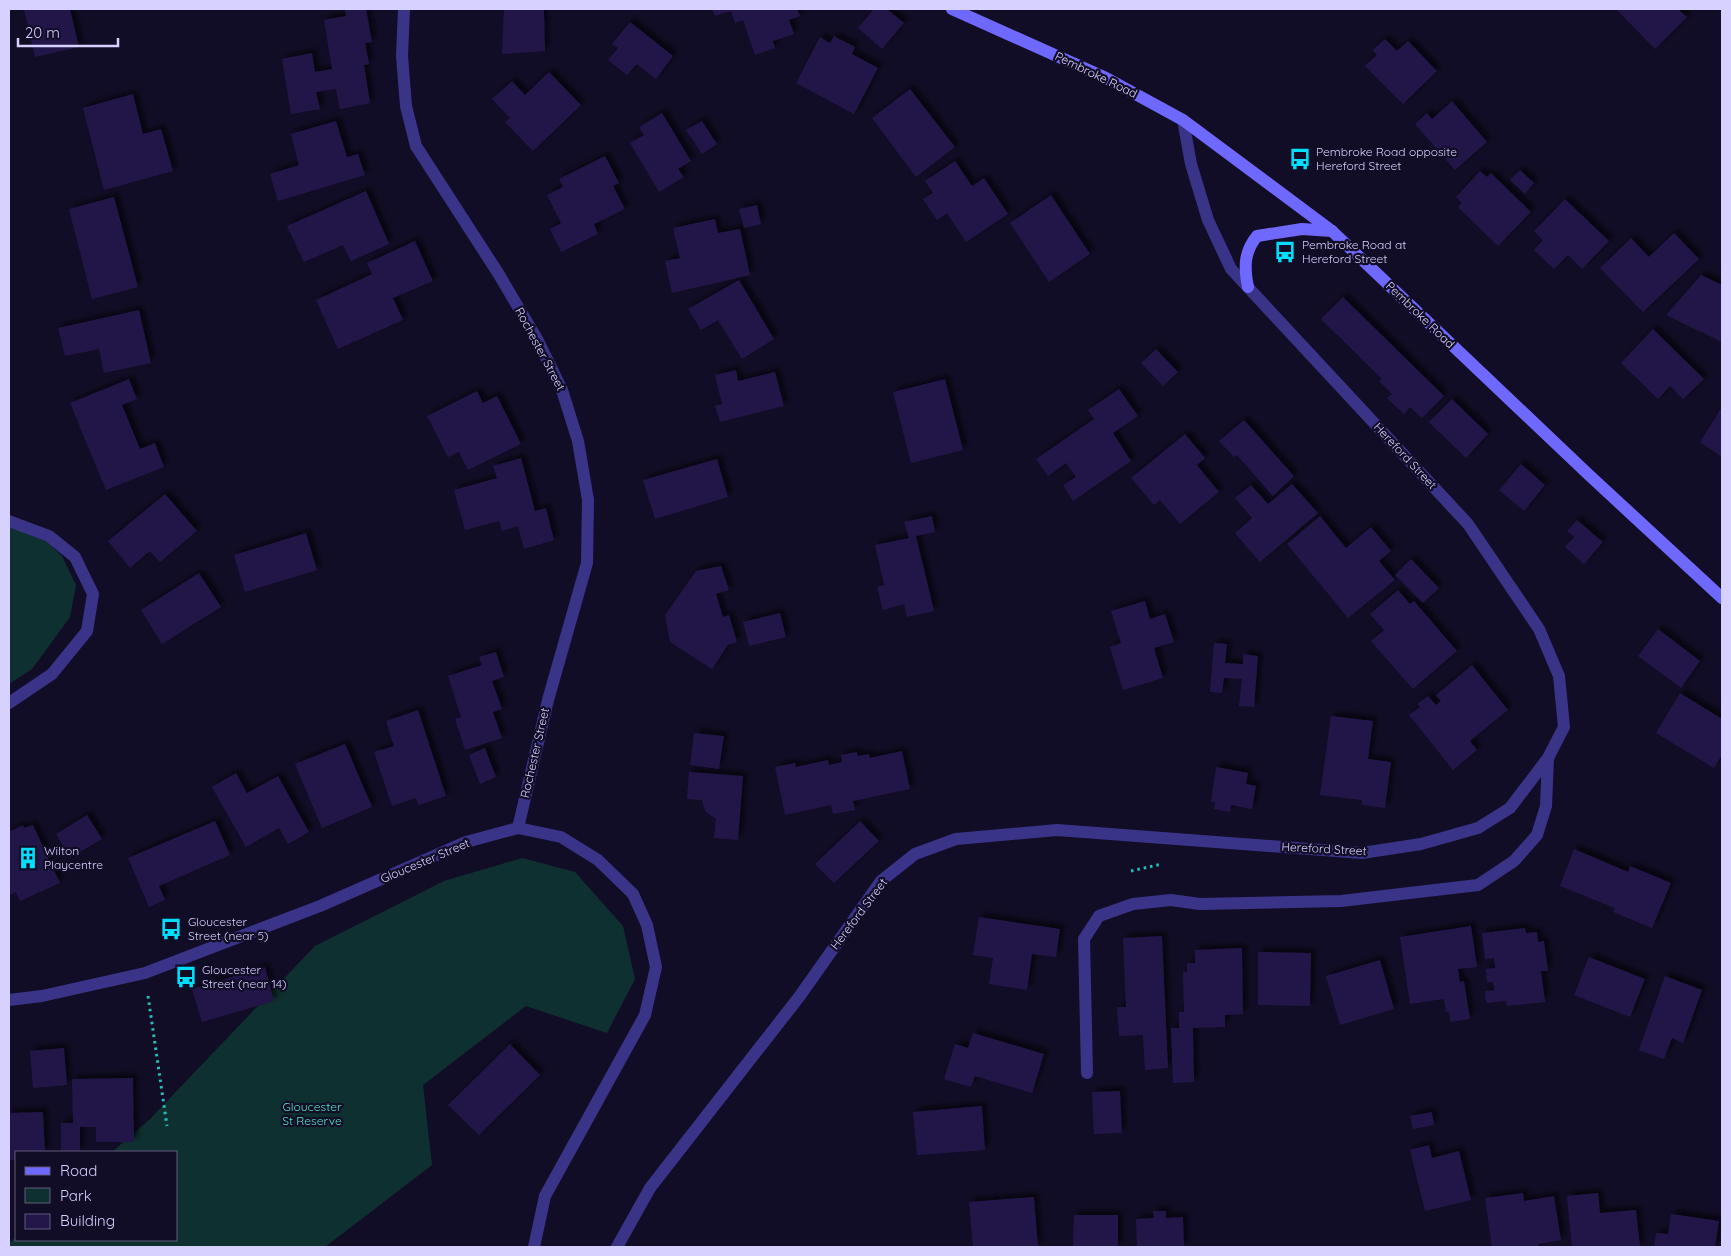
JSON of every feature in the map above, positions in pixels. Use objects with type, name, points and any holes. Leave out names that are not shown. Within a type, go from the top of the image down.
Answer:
[{"type":"street","name":"Rochester Street","points":[[404,9],[402,56],[406,106],[416,146],[498,273],[537,339],[558,381],[578,441],[588,500],[587,563],[548,700],[518,828]]},
{"type":"street","name":"Pembroke Road","points":[[952,9],[1106,78],[1183,120],[1332,231],[1589,475],[1722,598]]},
{"type":"street","name":"Hereford Street","points":[[617,1247],[650,1188],[799,997],[881,881],[914,854],[956,839],[1057,830],[1362,854],[1421,844],[1478,828],[1510,808],[1548,758],[1564,728],[1560,676],[1539,629],[1468,524],[1231,269],[1208,220],[1191,164],[1183,120]]},
{"type":"street","points":[[1248,287],[1244,268],[1248,246],[1257,236],[1302,229],[1332,231]]},
{"type":"street","points":[[9,521],[49,536],[75,558],[93,594],[87,631],[52,674],[9,703]]},
{"type":"street","points":[[1088,1073],[1084,939],[1099,916],[1133,904],[1171,900],[1200,904],[1341,901],[1478,885],[1514,861],[1536,835],[1546,806],[1548,758]]},
{"type":"street","name":"Gloucester Street","points":[[9,1000],[42,996],[145,973],[320,906],[466,842],[518,828],[561,837],[598,860],[633,894],[647,925],[656,966],[645,1015],[545,1196],[534,1247]]},
{"type":"path","points":[[145,973],[167,1126]]},
{"type":"green space","points":[[20,527],[44,539],[62,556],[76,585],[70,617],[32,669],[9,684],[9,528]]},
{"type":"green space","name":"Gloucester St Reserve","points":[[522,858],[575,872],[623,926],[635,979],[607,1033],[526,1006],[423,1085],[432,1165],[325,1247],[9,1247],[9,1243],[15,1238],[15,1241],[178,1241],[178,1151],[113,1151],[150,1119],[315,946],[444,881]]},
{"type":"building","points":[[24,9],[70,9],[79,47],[35,57]]},
{"type":"building","points":[[345,9],[366,9],[372,42],[365,43],[369,64],[364,65],[370,103],[340,109],[336,89],[316,92],[320,109],[291,114],[282,59],[312,53],[315,72],[332,69],[324,20],[346,16]]},
{"type":"building","points":[[504,9],[544,9],[545,51],[502,54]]},
{"type":"building","points":[[712,9],[797,9],[800,16],[789,20],[794,34],[773,41],[775,48],[755,55],[743,20],[735,23],[731,11],[715,16]]},
{"type":"building","points":[[874,9],[887,9],[904,23],[882,49],[858,28]]},
{"type":"building","points":[[1616,9],[1678,9],[1687,17],[1655,49]]},
{"type":"building","points":[[630,22],[673,56],[656,79],[637,64],[627,75],[608,60],[618,48],[612,44]]},
{"type":"building","points":[[834,36],[855,47],[852,54],[878,68],[854,114],[796,83],[820,37],[830,43]]},
{"type":"building","points":[[1385,39],[1397,51],[1408,41],[1437,71],[1403,104],[1365,66],[1377,55],[1373,50]]},
{"type":"building","points":[[549,72],[581,105],[533,151],[505,122],[510,118],[492,99],[512,81],[525,95]]},
{"type":"building","points":[[910,89],[955,147],[916,177],[872,118]]},
{"type":"building","points":[[133,94],[143,134],[161,129],[173,171],[104,190],[83,108]]},
{"type":"building","points":[[1452,101],[1487,142],[1455,170],[1415,124],[1427,113],[1432,119]]},
{"type":"building","points":[[662,113],[691,161],[678,169],[684,177],[659,192],[630,143],[644,135],[639,127]]},
{"type":"building","points":[[336,121],[347,157],[358,154],[365,175],[278,201],[270,174],[299,165],[291,134]]},
{"type":"building","points":[[702,121],[717,144],[702,154],[686,130]]},
{"type":"building","points":[[605,156],[619,183],[613,186],[625,209],[594,224],[598,234],[561,252],[550,229],[561,223],[547,195],[563,187],[559,179]]},
{"type":"building","points":[[955,161],[972,186],[984,178],[1008,214],[966,242],[947,213],[937,220],[923,199],[933,193],[925,181]]},
{"type":"building","points":[[1520,170],[1534,183],[1525,194],[1510,180]]},
{"type":"building","points":[[1480,171],[1487,177],[1491,173],[1531,212],[1498,246],[1458,207],[1462,203],[1456,197]]},
{"type":"building","points":[[366,191],[389,244],[351,261],[343,245],[304,262],[287,226]]},
{"type":"building","points":[[1051,195],[1090,254],[1049,282],[1010,223]]},
{"type":"building","points":[[114,197],[138,287],[92,299],[69,209]]},
{"type":"building","points":[[1565,199],[1609,241],[1582,269],[1568,255],[1554,269],[1534,250],[1543,240],[1534,231]]},
{"type":"building","points":[[757,205],[761,224],[744,228],[739,209]]},
{"type":"building","points":[[715,219],[718,233],[740,229],[750,275],[672,293],[665,261],[680,258],[673,228]]},
{"type":"building","points":[[1674,233],[1699,259],[1643,312],[1600,268],[1631,238],[1649,257]]},
{"type":"building","points":[[415,241],[433,281],[393,298],[403,320],[338,349],[316,300],[372,274],[367,263]]},
{"type":"building","points":[[1701,275],[1722,285],[1722,342],[1666,315]]},
{"type":"building","points":[[739,280],[774,339],[742,359],[718,320],[701,330],[688,309]]},
{"type":"building","points":[[1343,297],[1444,396],[1422,418],[1410,407],[1404,414],[1387,398],[1392,394],[1379,381],[1382,379],[1321,319]]},
{"type":"building","points":[[139,310],[151,363],[104,373],[99,349],[65,356],[58,328]]},
{"type":"building","points":[[1653,329],[1704,379],[1683,399],[1670,386],[1658,399],[1621,363]]},
{"type":"building","points":[[1156,349],[1178,372],[1163,386],[1141,363]]},
{"type":"building","points":[[736,370],[738,381],[775,372],[784,406],[720,422],[715,406],[722,404],[715,375]]},
{"type":"building","points":[[129,379],[137,399],[122,405],[140,449],[155,443],[164,467],[106,490],[70,403]]},
{"type":"building","points":[[945,379],[963,450],[911,463],[893,392]]},
{"type":"building","points":[[1119,389],[1138,416],[1113,433],[1131,461],[1073,501],[1063,485],[1076,477],[1066,463],[1048,476],[1036,459],[1094,419],[1088,410]]},
{"type":"building","points":[[477,391],[483,403],[497,396],[521,444],[468,470],[459,452],[448,457],[427,416]]},
{"type":"building","points":[[1452,399],[1488,434],[1466,458],[1429,422]]},
{"type":"building","points":[[1722,407],[1722,457],[1700,442]]},
{"type":"building","points":[[1244,420],[1294,476],[1273,496],[1237,455],[1234,457],[1219,441]]},
{"type":"building","points":[[1185,434],[1205,458],[1197,465],[1219,492],[1180,524],[1160,500],[1154,505],[1131,478]]},
{"type":"building","points":[[521,458],[535,511],[546,508],[554,540],[524,549],[518,526],[502,531],[499,521],[465,530],[454,490],[497,478],[493,466]]},
{"type":"building","points":[[717,459],[728,497],[655,519],[643,480]]},
{"type":"building","points":[[1521,464],[1545,485],[1524,511],[1499,490]]},
{"type":"building","points":[[1292,484],[1318,513],[1260,562],[1235,533],[1252,518],[1235,498],[1251,485],[1268,504]]},
{"type":"building","points":[[165,494],[197,531],[160,562],[150,551],[130,568],[108,541]]},
{"type":"building","points":[[932,516],[935,532],[916,536],[934,611],[907,617],[904,604],[883,610],[877,587],[884,585],[875,545],[909,538],[904,522]]},
{"type":"building","points":[[1320,516],[1346,548],[1371,527],[1391,551],[1379,561],[1395,580],[1348,618],[1287,544]]},
{"type":"building","points":[[1577,520],[1603,542],[1584,564],[1565,547],[1574,537],[1567,531]]},
{"type":"building","points":[[306,533],[317,570],[245,592],[234,555]]},
{"type":"building","points":[[1411,559],[1439,588],[1423,603],[1395,575]]},
{"type":"building","points":[[721,566],[729,590],[716,594],[723,617],[729,615],[737,642],[728,645],[712,669],[670,642],[665,615],[696,571]]},
{"type":"building","points":[[199,573],[221,607],[162,644],[141,610]]},
{"type":"building","points":[[1398,590],[1410,604],[1414,601],[1457,651],[1413,689],[1371,641],[1384,630],[1370,614]]},
{"type":"building","points":[[1145,601],[1150,619],[1165,614],[1174,642],[1154,648],[1163,678],[1123,690],[1110,647],[1121,643],[1111,611]]},
{"type":"building","points":[[780,613],[786,637],[749,646],[743,622]]},
{"type":"building","points":[[1658,629],[1700,661],[1681,688],[1638,656]]},
{"type":"building","points":[[1214,643],[1227,644],[1225,663],[1243,664],[1243,654],[1258,656],[1254,707],[1239,706],[1242,679],[1224,678],[1222,693],[1210,692]]},
{"type":"building","points":[[496,652],[504,677],[492,681],[502,709],[493,712],[502,738],[465,750],[455,719],[461,717],[448,676],[482,665],[479,657]]},
{"type":"building","points":[[1472,665],[1508,710],[1470,741],[1477,750],[1453,770],[1409,715],[1420,707],[1417,704],[1428,696],[1436,705],[1441,701],[1436,695]]},
{"type":"building","points":[[1680,693],[1722,719],[1722,755],[1714,768],[1656,733]]},
{"type":"building","points":[[418,710],[446,796],[419,805],[416,798],[392,806],[374,752],[394,746],[386,721]]},
{"type":"building","points":[[1331,716],[1373,721],[1368,759],[1391,762],[1385,808],[1362,805],[1362,800],[1320,795]]},
{"type":"building","points":[[694,733],[724,736],[719,769],[690,765]]},
{"type":"building","points":[[345,744],[372,807],[322,828],[295,764]]},
{"type":"building","points":[[485,748],[496,777],[480,784],[469,755]]},
{"type":"building","points":[[902,751],[910,789],[853,801],[855,810],[833,814],[831,805],[785,815],[775,767],[795,763],[796,767],[828,760],[829,765],[842,762],[841,755],[857,752],[858,756],[869,754],[870,758]]},
{"type":"building","points":[[1216,767],[1248,773],[1246,784],[1256,786],[1252,809],[1231,805],[1230,812],[1214,809],[1215,802],[1211,802]]},
{"type":"building","points":[[689,772],[743,776],[738,840],[714,838],[716,819],[705,811],[702,800],[687,799]]},
{"type":"building","points":[[236,773],[247,793],[278,776],[309,832],[288,844],[279,828],[246,847],[212,787]]},
{"type":"building","points":[[87,815],[102,839],[70,858],[56,834]]},
{"type":"building","points":[[215,821],[230,855],[159,886],[165,900],[149,907],[128,858]]},
{"type":"building","points":[[860,821],[879,841],[834,883],[815,864]]},
{"type":"building","name":"Wilton Playcentre","points":[[23,825],[24,828],[33,825],[60,883],[20,901],[16,892],[9,895],[9,832]]},
{"type":"building","points":[[1574,849],[1628,872],[1630,866],[1671,883],[1652,928],[1613,912],[1615,908],[1560,886]]},
{"type":"building","points":[[979,917],[1060,929],[1056,957],[1032,954],[1027,990],[989,984],[993,958],[973,955]]},
{"type":"building","points":[[1471,926],[1477,967],[1458,969],[1460,982],[1464,981],[1470,1019],[1451,1022],[1449,1012],[1446,1012],[1444,999],[1410,1004],[1400,937]]},
{"type":"building","points":[[1525,928],[1526,933],[1537,932],[1538,942],[1544,941],[1548,971],[1541,971],[1545,1002],[1507,1006],[1506,1001],[1486,1003],[1485,991],[1494,990],[1493,982],[1487,982],[1486,969],[1495,968],[1494,958],[1485,959],[1482,933]]},
{"type":"building","points":[[1162,936],[1168,1068],[1145,1070],[1143,1035],[1119,1036],[1117,1007],[1126,1007],[1123,938]]},
{"type":"building","points":[[1242,948],[1243,1014],[1225,1015],[1225,1027],[1193,1028],[1194,1082],[1173,1083],[1171,1028],[1179,1028],[1179,1012],[1184,1012],[1183,972],[1187,972],[1187,963],[1195,963],[1195,950]]},
{"type":"building","points":[[1258,952],[1311,953],[1310,1006],[1258,1005]]},
{"type":"building","points":[[1589,957],[1645,979],[1630,1017],[1574,995]]},
{"type":"building","points":[[1380,960],[1394,1009],[1340,1025],[1326,976]]},
{"type":"building","points":[[265,967],[274,1001],[202,1022],[192,989]]},
{"type":"building","points":[[1665,976],[1702,990],[1683,1043],[1672,1038],[1664,1059],[1639,1050]]},
{"type":"building","points":[[973,1033],[1044,1054],[1032,1093],[975,1076],[971,1087],[944,1079],[955,1044],[968,1048]]},
{"type":"building","points":[[510,1044],[540,1075],[479,1135],[448,1105]]},
{"type":"building","points":[[64,1048],[67,1085],[33,1088],[30,1051]]},
{"type":"building","points":[[133,1078],[134,1142],[96,1142],[96,1127],[80,1127],[80,1151],[61,1151],[61,1123],[73,1123],[72,1079]]},
{"type":"building","points":[[1120,1091],[1122,1133],[1094,1134],[1092,1092]]},
{"type":"building","points":[[982,1106],[985,1150],[917,1155],[913,1112]]},
{"type":"building","points":[[43,1112],[45,1151],[15,1151],[15,1160],[9,1160],[9,1113]]},
{"type":"building","points":[[1432,1112],[1434,1125],[1413,1129],[1410,1116]]},
{"type":"building","points":[[1429,1145],[1432,1158],[1459,1151],[1471,1200],[1425,1211],[1410,1150]]},
{"type":"building","points":[[1523,1193],[1524,1201],[1554,1196],[1561,1240],[1538,1244],[1538,1247],[1492,1247],[1485,1198]]},
{"type":"building","points":[[1598,1193],[1600,1213],[1636,1210],[1640,1247],[1572,1247],[1567,1196]]},
{"type":"building","points":[[1034,1197],[1038,1247],[973,1247],[969,1202]]},
{"type":"building","points":[[1153,1211],[1166,1211],[1166,1218],[1183,1217],[1184,1247],[1137,1247],[1136,1219],[1154,1218]]},
{"type":"building","points":[[1671,1214],[1719,1221],[1715,1247],[1654,1247],[1656,1233],[1668,1234]]},
{"type":"building","points":[[1074,1215],[1118,1215],[1118,1247],[1073,1247]]},
{"type":"place","name":"Pembroke Road opposite Hereford Street","points":[[1300,159]]},
{"type":"place","name":"Pembroke Road at Hereford Street","points":[[1285,252]]},
{"type":"place","name":"Wilton Playcentre","points":[[28,858]]},
{"type":"place","name":"Gloucester Street (near 5)","points":[[171,929]]},
{"type":"place","name":"Gloucester Street (near 14)","points":[[186,977]]}]
